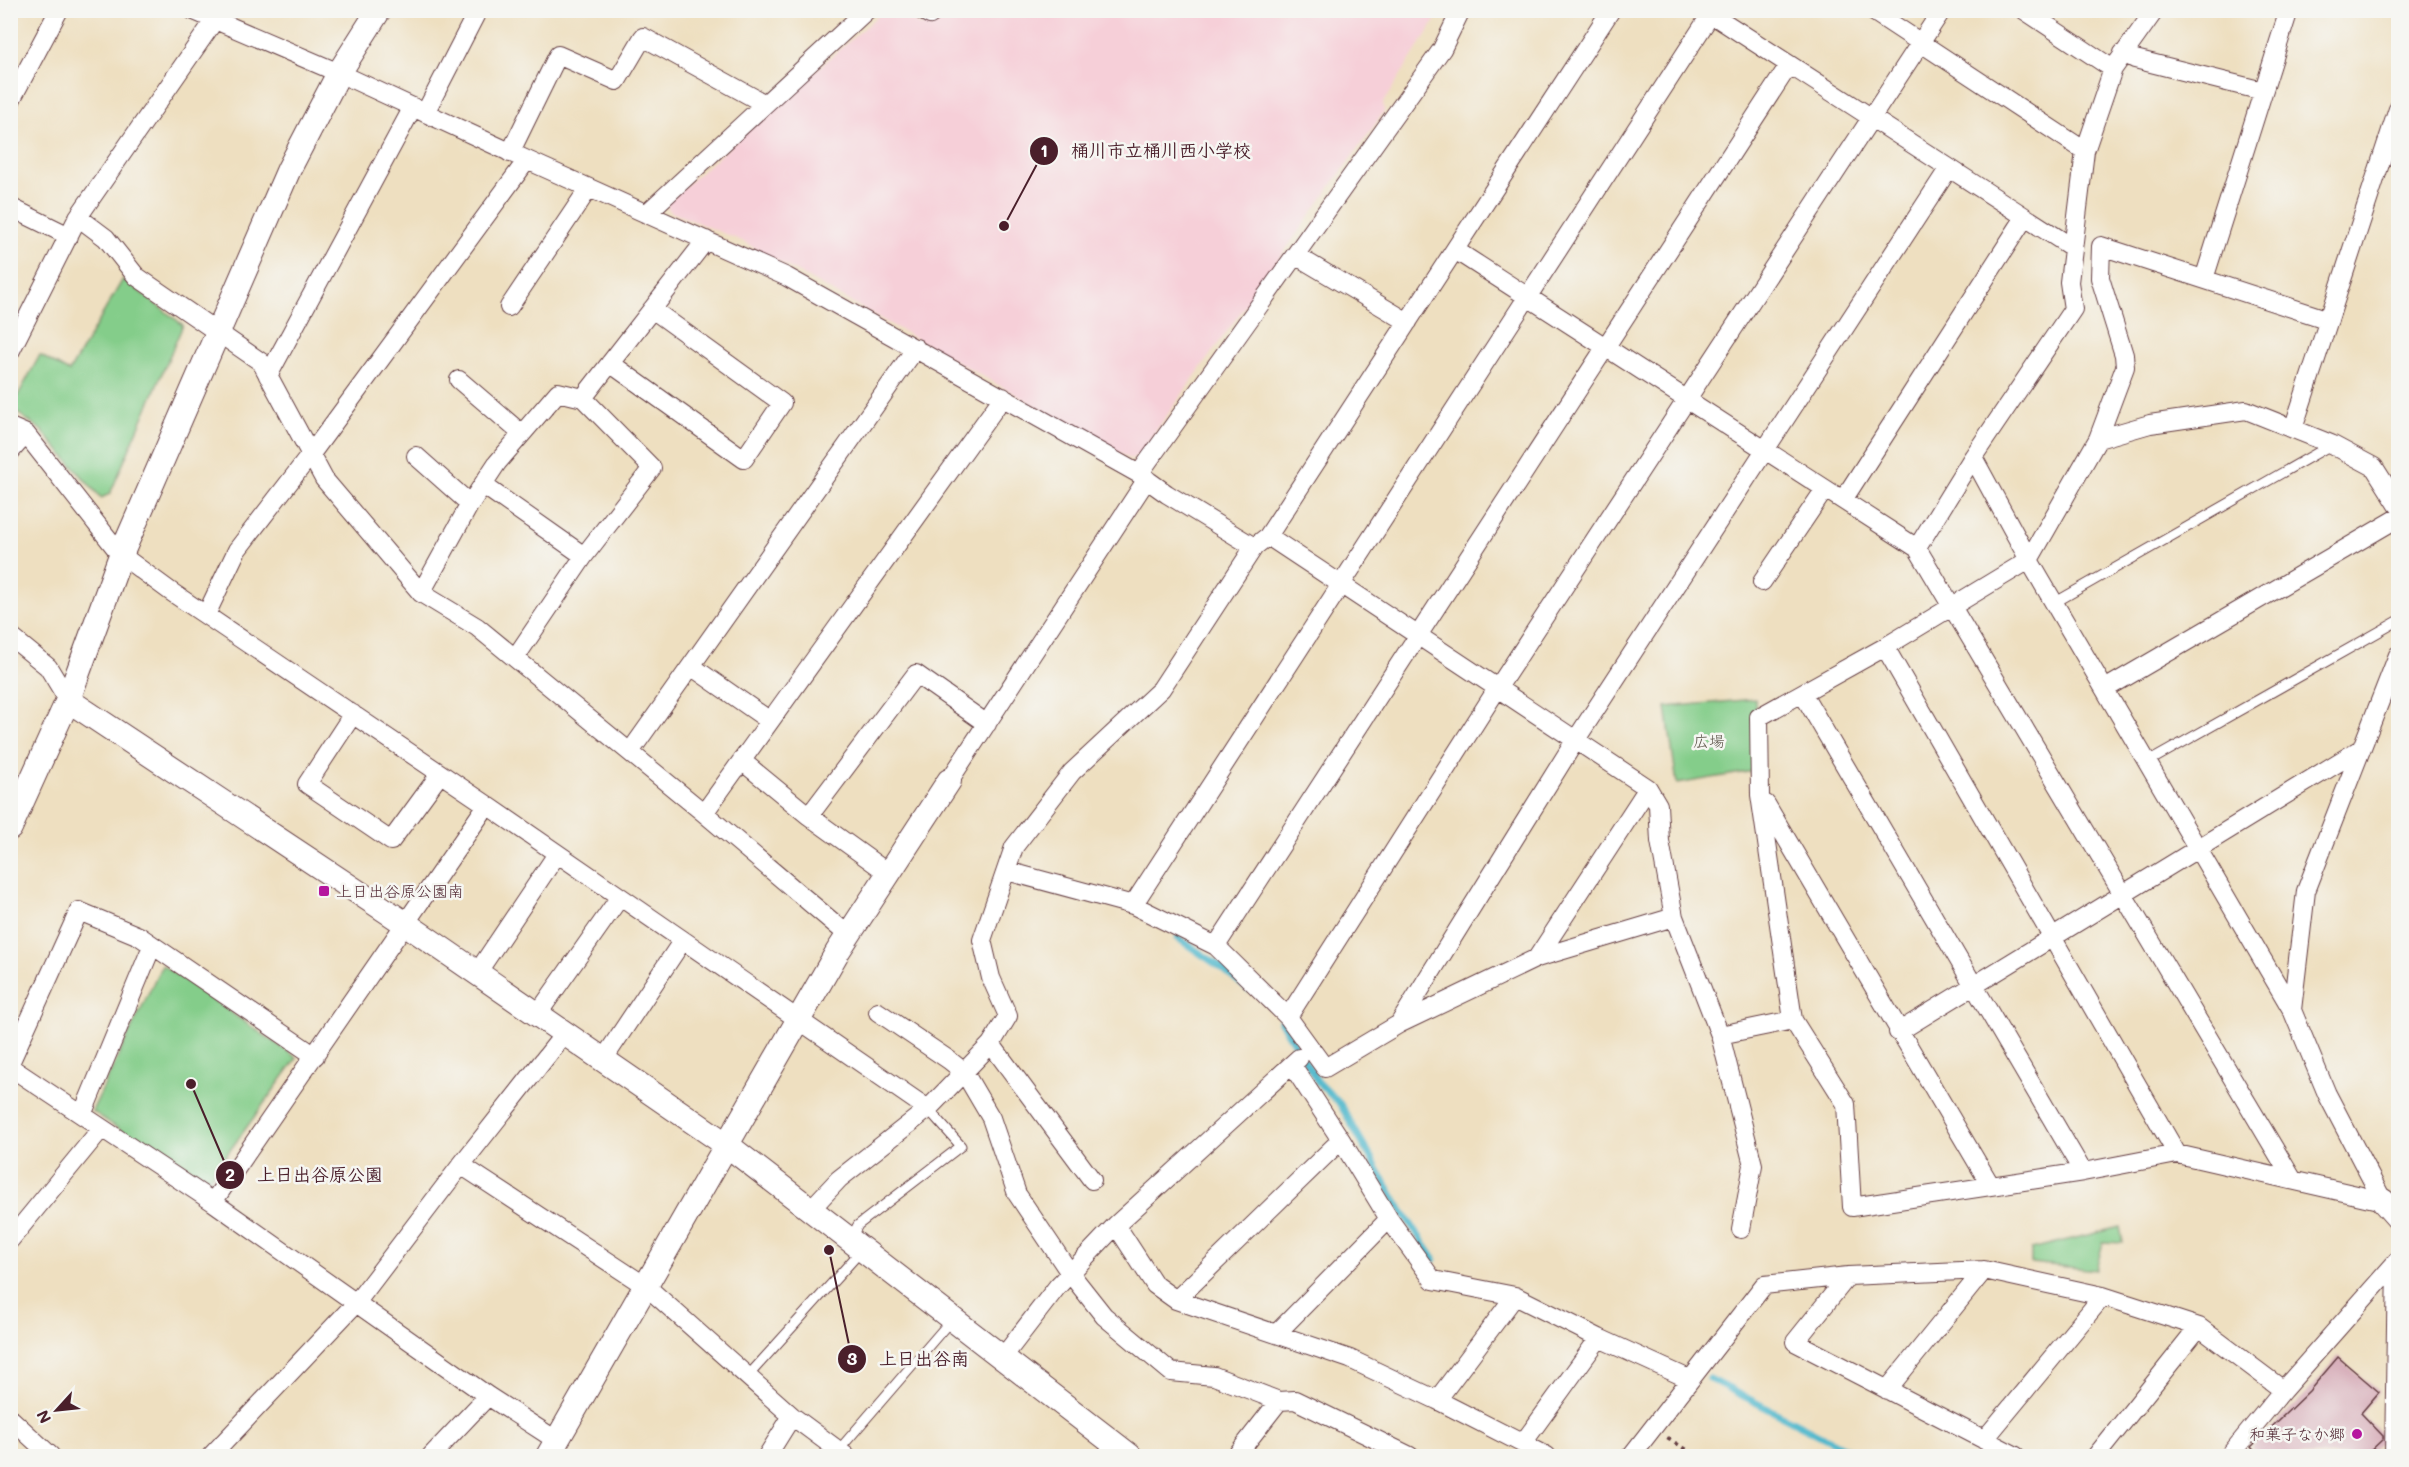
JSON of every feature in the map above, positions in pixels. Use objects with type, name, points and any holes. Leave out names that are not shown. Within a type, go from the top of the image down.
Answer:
[{"type":"street","points":[[10,102],[59,10]]},
{"type":"street","points":[[192,10],[339,73],[787,277],[1341,585],[1648,788],[1658,805],[1660,841],[1674,917],[1720,1035],[1753,1165],[1741,1229]]},
{"type":"street","points":[[10,828],[68,700],[121,555],[289,170],[339,73],[379,10]]},
{"type":"street","points":[[268,376],[478,10]]},
{"type":"street","points":[[646,214],[867,10]]},
{"type":"street","points":[[921,10],[930,15],[936,10]]},
{"type":"street","points":[[315,1056],[139,936],[79,911],[10,1065],[101,1129],[213,1202],[488,1396],[553,1449],[848,935],[987,724],[1143,476],[1295,255],[1442,49],[1461,10]]},
{"type":"street","points":[[810,1210],[839,1179],[928,1109],[991,1044],[1008,1017],[991,978],[982,940],[1014,847],[1072,772],[1161,689],[1408,322],[1611,10]]},
{"type":"street","points":[[1871,10],[2085,151]]},
{"type":"street","points":[[1288,1017],[1497,689],[1942,10]]},
{"type":"street","points":[[2024,10],[2114,69]]},
{"type":"street","points":[[1917,548],[1973,457],[2073,309],[2069,282],[2085,151],[2114,69],[2123,52],[2155,10]]},
{"type":"street","points":[[2204,279],[2289,10]]},
{"type":"street","points":[[1133,905],[1528,297],[1708,12],[2073,248]]},
{"type":"street","points":[[10,351],[17,321],[69,236],[78,217],[214,21]]},
{"type":"street","points":[[206,615],[237,550],[311,454],[518,156],[558,55],[617,81],[643,37],[765,104]]},
{"type":"street","points":[[2123,52],[2135,58],[2263,91]]},
{"type":"street","points":[[1216,946],[1789,65]]},
{"type":"street","points":[[2293,429],[2398,109]]},
{"type":"street","points":[[1399,1024],[1575,741],[1949,168]]},
{"type":"street","points":[[509,307],[589,188]]},
{"type":"street","points":[[10,207],[69,236]]},
{"type":"street","points":[[78,217],[106,238],[136,276],[261,362],[324,479],[421,593],[477,627],[705,813],[848,935]]},
{"type":"street","points":[[1843,500],[2025,217]]},
{"type":"street","points":[[583,398],[706,240]]},
{"type":"street","points":[[2329,320],[2101,246],[2100,278],[2124,355],[2125,367],[2098,439],[2029,560],[1885,647],[1760,717],[1760,795],[1792,1020],[1846,1104],[1852,1207],[2083,1172],[2177,1154],[2294,1180],[2390,1209]]},
{"type":"street","points":[[1455,250],[1917,548],[2294,1180]]},
{"type":"street","points":[[1295,255],[1408,322]]},
{"type":"street","points":[[610,363],[744,459],[783,404],[652,309]]},
{"type":"street","points":[[630,752],[916,348]]},
{"type":"street","points":[[459,380],[522,434]]},
{"type":"street","points":[[421,593],[470,504],[497,463],[558,392],[583,398],[652,468],[584,556],[514,658]]},
{"type":"street","points":[[705,813],[1003,397]]},
{"type":"street","points":[[2098,439],[2150,424],[2246,410],[2331,444],[2374,467],[2398,505]]},
{"type":"street","points":[[18,430],[121,555],[928,1109]]},
{"type":"street","points":[[10,452],[18,430]]},
{"type":"street","points":[[416,456],[470,504]]},
{"type":"street","points":[[1973,457],[2029,560],[2292,1010],[2327,1094],[2390,1209]]},
{"type":"street","points":[[483,485],[584,556]]},
{"type":"street","points":[[1762,582],[1825,489]]},
{"type":"street","points":[[2105,689],[2398,518]]},
{"type":"street","points":[[11,638],[48,667],[68,700],[406,924],[727,1145],[1004,1357],[1121,1454]]},
{"type":"street","points":[[1885,647],[2177,1154]]},
{"type":"street","points":[[2292,1010],[2306,891],[2398,655]]},
{"type":"street","points":[[691,666],[770,721]]},
{"type":"street","points":[[809,816],[916,674],[987,724]]},
{"type":"street","points":[[1803,694],[2083,1172]]},
{"type":"street","points":[[353,714],[307,784],[391,841],[440,774]]},
{"type":"street","points":[[1898,1032],[2362,748]]},
{"type":"street","points":[[742,761],[809,816],[888,873]]},
{"type":"street","points":[[1537,958],[1648,788]]},
{"type":"street","points":[[1760,795],[1991,1186]]},
{"type":"street","points":[[213,1202],[487,805]]},
{"type":"street","points":[[477,973],[557,854]]},
{"type":"street","points":[[1007,870],[1133,905],[1216,946],[1288,1017],[1325,1068],[1399,1024],[1537,958],[1674,917]]},
{"type":"street","points":[[537,1015],[620,897]]},
{"type":"street","points":[[603,1060],[683,940]]},
{"type":"street","points":[[81,1115],[152,946]]},
{"type":"street","points":[[878,1012],[964,1072],[991,1118],[1017,1194],[1070,1273],[1104,1316],[1171,1372],[1214,1376],[1279,1401],[1294,1400],[1410,1456]]},
{"type":"street","points":[[1720,1035],[1792,1020]]},
{"type":"street","points":[[211,1456],[356,1303],[460,1165],[565,1033]]},
{"type":"street","points":[[991,1044],[1092,1180]]},
{"type":"street","points":[[1004,1357],[1057,1287],[1116,1226],[1309,1048]]},
{"type":"street","points":[[1292,1065],[1389,1219],[1433,1280],[1515,1296],[1599,1338],[1689,1378]]},
{"type":"street","points":[[10,1240],[101,1129]]},
{"type":"street","points":[[1176,1300],[1341,1140]]},
{"type":"street","points":[[460,1165],[647,1287],[792,1416],[842,1454]]},
{"type":"street","points":[[1276,1334],[1389,1219]]},
{"type":"street","points":[[1116,1226],[1155,1285],[1176,1300],[1350,1359],[1547,1456]]},
{"type":"street","points":[[2394,1456],[2398,1261]]},
{"type":"street","points":[[2229,1456],[2283,1390],[2398,1261]]},
{"type":"street","points":[[1631,1456],[1689,1378],[1764,1285],[1848,1276],[1984,1270],[2103,1296],[2199,1327],[2283,1390]]},
{"type":"street","points":[[1887,1390],[1984,1270]]},
{"type":"street","points":[[1848,1276],[1795,1342],[2016,1456]]},
{"type":"street","points":[[1437,1400],[1515,1296]]},
{"type":"street","points":[[1984,1440],[2103,1296]]},
{"type":"street","points":[[2096,1456],[2199,1327]]},
{"type":"street","points":[[1523,1443],[1599,1338]]},
{"type":"street","points":[[430,1456],[488,1396]]},
{"type":"street","points":[[1236,1456],[1279,1401]]},
{"type":"street","points":[[766,1456],[792,1416]]},
{"type":"street","points":[[10,1418],[51,1456]]},
{"type":"lane","points":[[2054,603],[2331,444]]},
{"type":"lane","points":[[2148,762],[2398,621]]},
{"type":"lane","points":[[748,1376],[856,1245],[858,1225],[961,1146],[928,1109]]},
{"type":"lane","points":[[842,1454],[952,1319]]},
{"type":"path","points":[[1652,1429],[1697,1456]]},
{"type":"shaded area","points":[[946,10],[1441,11],[1383,103],[1384,112],[1138,456],[1130,459],[742,241],[669,211],[666,203],[883,11],[897,11],[921,26]]},
{"type":"green space","points":[[123,279],[183,325],[110,494],[101,498],[41,430],[11,408],[40,355],[69,372]]},
{"type":"green space","name":"広場","points":[[1755,699],[1759,770],[1677,784],[1666,707]]},
{"type":"green space","points":[[162,965],[297,1058],[204,1186],[92,1111]]},
{"type":"green space","points":[[2120,1227],[2123,1243],[2103,1242],[2096,1270],[2031,1263],[2031,1249]]},
{"type":"building","points":[[2338,1357],[2379,1392],[2361,1413],[2383,1436],[2383,1439],[2365,1456],[2259,1456],[2251,1447],[2309,1391]]},
{"type":"waterway","points":[[1178,938],[1248,989]]},
{"type":"waterway","points":[[1281,1022],[1318,1082],[1340,1104],[1398,1205],[1434,1259]]},
{"type":"waterway","points":[[1710,1379],[1860,1456]]},
{"type":"place","name":"桶川市立桶川西小学校","points":[[1004,226]]},
{"type":"place","name":"上日出谷原公園南","points":[[324,891]]},
{"type":"place","name":"上日出谷原公園","points":[[191,1084]]},
{"type":"place","name":"上日出谷南","points":[[829,1250]]},
{"type":"place","name":"和菓子なか郷","points":[[2357,1434]]}]
